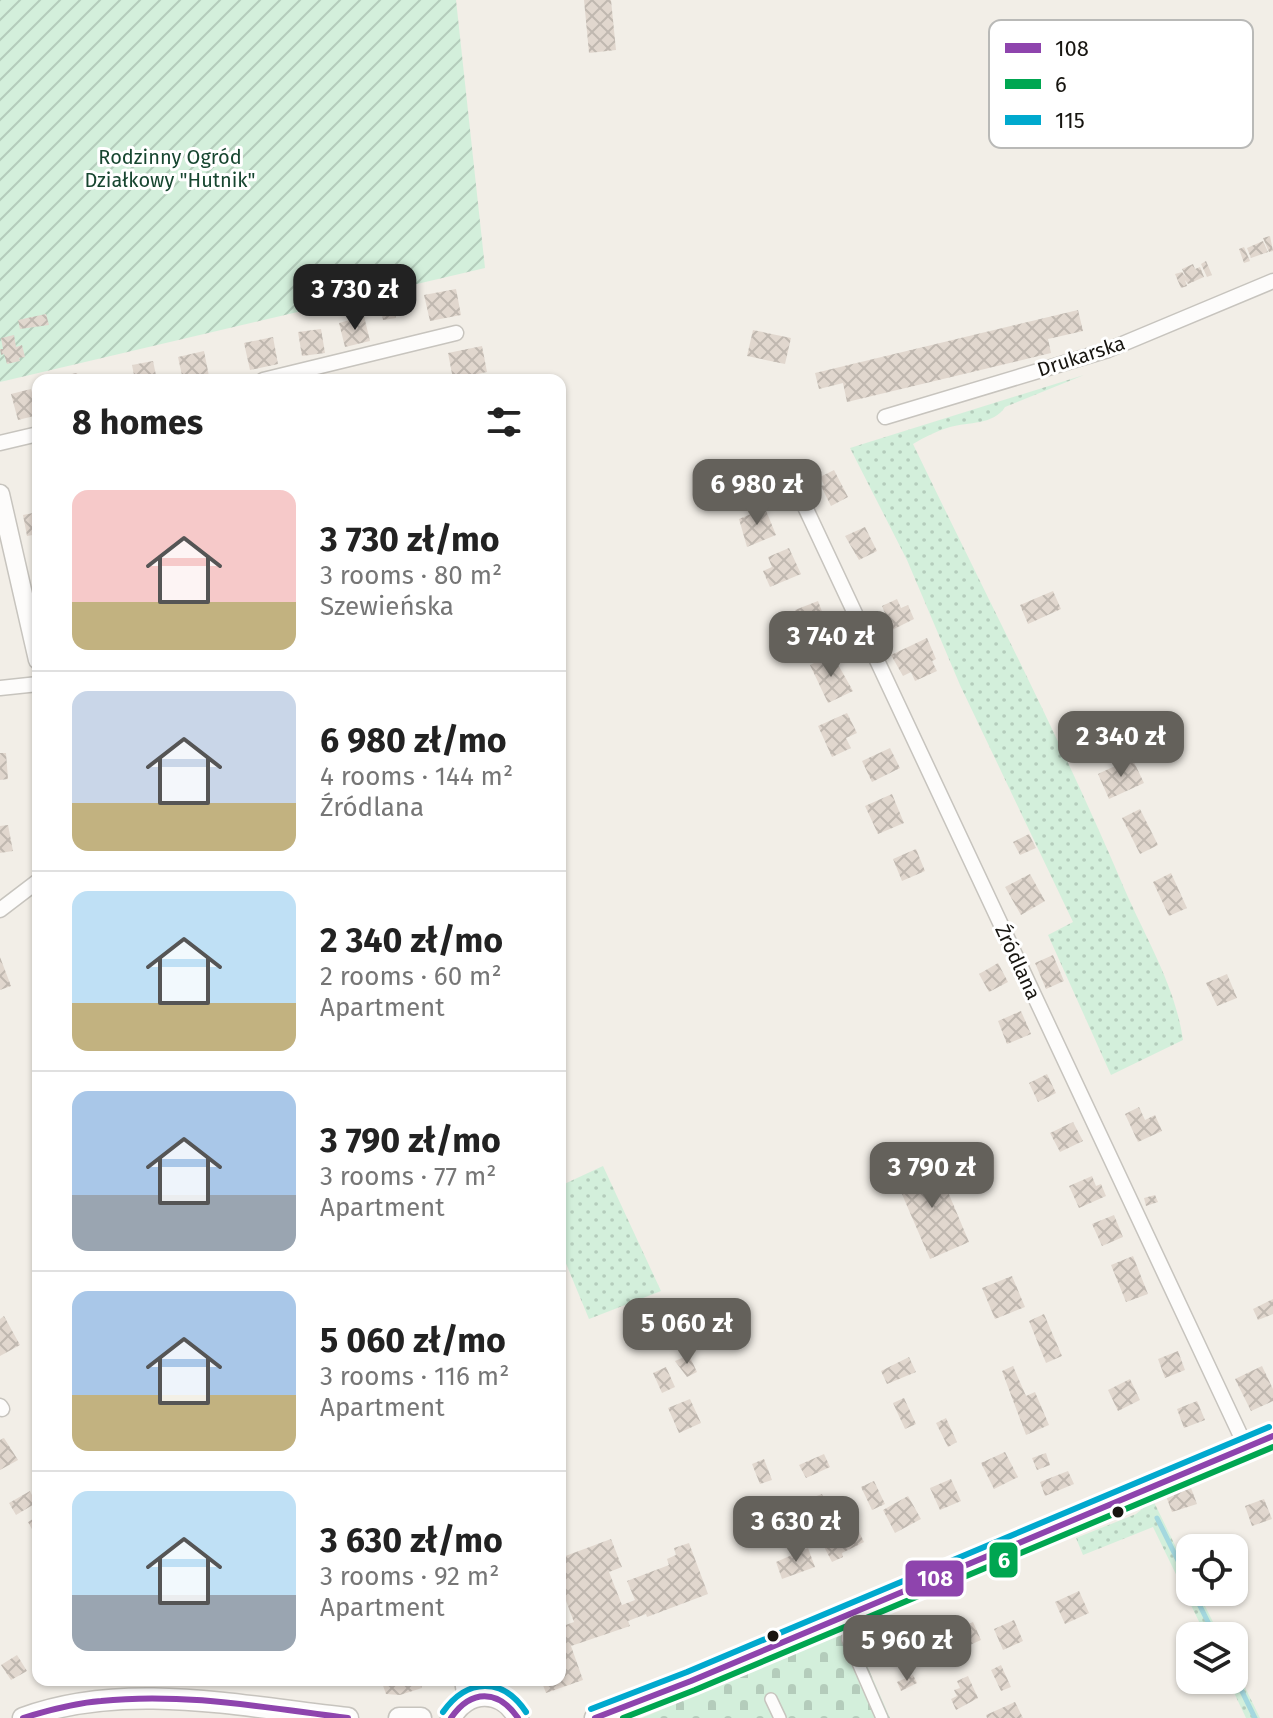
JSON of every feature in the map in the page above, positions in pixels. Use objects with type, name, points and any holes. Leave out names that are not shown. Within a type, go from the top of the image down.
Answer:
[{"type":"main road","points":[[595,1718],[691,1681],[1273,1436]]},
{"type":"main road","points":[[457,1710],[486,1688],[508,1704],[518,1718]]},
{"type":"main road","points":[[23,1718],[77,1703],[134,1698],[183,1700],[348,1718]]},
{"type":"main road","points":[[399,1718],[421,1718]]},
{"type":"street","name":"Drukarska","points":[[885,417],[1108,350],[1273,281]]},
{"type":"street","points":[[288,374],[456,333]]},
{"type":"street","points":[[0,443],[32,435]]},
{"type":"street","name":"Źródlana","points":[[791,477],[1246,1447]]},
{"type":"street","points":[[0,494],[32,634]]},
{"type":"street","points":[[0,688],[32,685]]},
{"type":"street","points":[[0,910],[32,886]]},
{"type":"street","points":[[855,1626],[848,1631],[848,1640],[882,1718]]},
{"type":"street","points":[[457,1710],[466,1693],[465,1686]]},
{"type":"street","points":[[771,1699],[780,1718]]},
{"type":"green space","name":"Rodzinny Ogród Działkowy \"Hutnik\"","points":[[0,0],[456,0],[485,268],[0,382]]},
{"type":"green space","points":[[1084,375],[1005,407],[988,420],[950,427],[913,444],[1074,776],[1174,1000],[1183,1040],[1111,1075],[1048,935],[1073,922],[960,685],[907,560],[850,448]]},
{"type":"green space","points":[[603,1166],[661,1291],[589,1319],[566,1263],[566,1183]]},
{"type":"green space","points":[[1153,1500],[1176,1547],[1176,1574],[1153,1527],[1083,1555],[1076,1538],[1136,1514]]},
{"type":"green space","points":[[1191,1606],[1205,1606],[1213,1622],[1199,1622]]},
{"type":"green space","points":[[852,1631],[890,1718],[642,1718],[843,1632]]},
{"type":"green space","points":[[1235,1694],[1248,1694],[1260,1718],[1246,1718]]},
{"type":"building","points":[[584,0],[611,0],[616,50],[589,53]]},
{"type":"building","points":[[1270,236],[1273,251],[1269,252],[1263,238]]},
{"type":"building","points":[[1263,241],[1268,252],[1251,258],[1247,248]]},
{"type":"building","points":[[1244,247],[1250,261],[1244,263],[1239,249]]},
{"type":"building","points":[[1206,261],[1212,275],[1207,277],[1201,264]]},
{"type":"building","points":[[1193,264],[1195,269],[1200,267],[1204,277],[1188,284],[1185,280],[1187,286],[1181,288],[1175,274],[1182,272],[1186,277],[1182,269]]},
{"type":"building","points":[[456,289],[461,315],[430,321],[424,295]]},
{"type":"building","points":[[391,296],[396,318],[383,320],[382,298]]},
{"type":"building","points":[[1078,310],[1083,331],[1048,339],[1051,353],[847,402],[843,383],[819,389],[815,373]]},
{"type":"building","points":[[46,314],[49,325],[20,329],[18,320]]},
{"type":"building","points":[[364,316],[370,341],[345,347],[339,323]]},
{"type":"building","points":[[321,329],[325,353],[302,356],[298,332]]},
{"type":"building","points":[[753,330],[791,338],[785,364],[747,356]]},
{"type":"building","points":[[14,335],[16,347],[22,345],[25,357],[7,364],[4,354],[1,355],[1,338]]},
{"type":"building","points":[[273,337],[278,364],[250,370],[244,343]]},
{"type":"building","points":[[482,346],[487,372],[452,374],[448,353]]},
{"type":"building","points":[[204,351],[209,374],[182,374],[178,357]]},
{"type":"building","points":[[153,361],[156,374],[134,374],[132,365]]},
{"type":"building","points":[[31,389],[32,416],[18,420],[11,394]]},
{"type":"building","points":[[834,470],[848,497],[831,506],[820,477]]},
{"type":"building","points":[[765,508],[776,535],[747,547],[739,519]]},
{"type":"building","points":[[32,513],[32,535],[27,536],[23,515]]},
{"type":"building","points":[[865,527],[877,551],[859,560],[845,536]]},
{"type":"building","points":[[789,548],[801,574],[770,587],[763,571],[772,567],[768,557]]},
{"type":"building","points":[[1053,591],[1061,609],[1028,624],[1020,605]]},
{"type":"building","points":[[897,599],[901,608],[908,605],[914,619],[888,632],[881,618],[886,616],[882,606]]},
{"type":"building","points":[[818,601],[831,635],[802,646],[794,625],[800,622],[795,610]]},
{"type":"building","points":[[927,638],[936,659],[932,661],[937,671],[915,681],[911,672],[903,676],[891,655]]},
{"type":"building","points":[[832,654],[853,691],[828,703],[810,665]]},
{"type":"building","points":[[847,713],[857,733],[846,738],[851,748],[832,757],[818,726]]},
{"type":"building","points":[[890,748],[900,768],[872,782],[862,761]]},
{"type":"building","points":[[0,753],[6,753],[8,779],[0,780]]},
{"type":"building","points":[[1132,758],[1144,783],[1109,799],[1098,774]]},
{"type":"building","points":[[892,794],[904,823],[878,834],[865,806]]},
{"type":"building","points":[[1140,809],[1158,845],[1140,854],[1122,818]]},
{"type":"building","points":[[8,825],[13,851],[0,853],[0,826]]},
{"type":"building","points":[[1029,834],[1036,848],[1020,855],[1013,842]]},
{"type":"building","points":[[916,849],[925,871],[902,881],[893,859]]},
{"type":"building","points":[[1171,873],[1187,908],[1169,916],[1153,882]]},
{"type":"building","points":[[1030,874],[1045,901],[1021,915],[1005,887]]},
{"type":"building","points":[[1053,955],[1064,981],[1046,989],[1035,963]]},
{"type":"building","points":[[0,957],[11,986],[0,990]]},
{"type":"building","points":[[998,963],[1008,982],[989,992],[979,974]]},
{"type":"building","points":[[1227,974],[1237,998],[1217,1006],[1206,983]]},
{"type":"building","points":[[1021,1011],[1031,1034],[1007,1044],[998,1021]]},
{"type":"building","points":[[1047,1074],[1056,1093],[1038,1102],[1029,1083]]},
{"type":"building","points":[[1139,1107],[1145,1120],[1155,1115],[1162,1131],[1138,1142],[1125,1114]]},
{"type":"building","points":[[1073,1122],[1083,1141],[1060,1152],[1050,1133]]},
{"type":"building","points":[[935,1161],[969,1242],[930,1259],[895,1178]]},
{"type":"building","points":[[1092,1176],[1096,1186],[1101,1184],[1106,1196],[1079,1208],[1069,1186]]},
{"type":"building","points":[[1155,1195],[1158,1202],[1146,1206],[1144,1198]]},
{"type":"building","points":[[1114,1215],[1123,1237],[1102,1246],[1092,1224]]},
{"type":"building","points":[[1133,1256],[1148,1294],[1126,1302],[1111,1265]]},
{"type":"building","points":[[1012,1276],[1025,1307],[995,1319],[982,1288]]},
{"type":"building","points":[[1273,1299],[1273,1314],[1258,1320],[1253,1309]]},
{"type":"building","points":[[1044,1314],[1062,1356],[1046,1363],[1029,1321]]},
{"type":"building","points":[[4,1316],[20,1345],[0,1356],[0,1319]]},
{"type":"building","points":[[1178,1351],[1185,1370],[1165,1378],[1158,1359]]},
{"type":"building","points":[[689,1355],[697,1372],[687,1377],[675,1361]]},
{"type":"building","points":[[909,1357],[916,1372],[887,1384],[881,1371]]},
{"type":"building","points":[[1013,1366],[1026,1396],[1035,1392],[1049,1425],[1026,1435],[1002,1371]]},
{"type":"building","points":[[1262,1366],[1273,1389],[1273,1401],[1251,1411],[1235,1379]]},
{"type":"building","points":[[666,1367],[675,1387],[662,1393],[653,1373]]},
{"type":"building","points":[[1130,1379],[1140,1400],[1118,1411],[1108,1390]]},
{"type":"building","points":[[904,1398],[916,1424],[905,1429],[893,1403]]},
{"type":"building","points":[[690,1399],[701,1423],[679,1433],[668,1408]]},
{"type":"building","points":[[1197,1401],[1205,1420],[1184,1428],[1177,1409]]},
{"type":"building","points":[[946,1418],[957,1442],[948,1447],[936,1423]]},
{"type":"building","points":[[4,1438],[18,1460],[0,1470],[0,1440]]},
{"type":"building","points":[[1005,1452],[1018,1477],[994,1489],[981,1463]]},
{"type":"building","points":[[1046,1453],[1050,1465],[1037,1470],[1032,1458]]},
{"type":"building","points":[[824,1454],[830,1467],[806,1478],[799,1465]]},
{"type":"building","points":[[764,1459],[772,1480],[760,1484],[752,1464]]},
{"type":"building","points":[[1068,1471],[1074,1484],[1045,1496],[1040,1482]]},
{"type":"building","points":[[951,1479],[961,1501],[940,1510],[930,1488]]},
{"type":"building","points":[[874,1481],[885,1504],[872,1510],[861,1487]]},
{"type":"building","points":[[1191,1488],[1197,1504],[1172,1512],[1166,1496]]},
{"type":"building","points":[[30,1491],[32,1495],[32,1505],[16,1515],[9,1503]]},
{"type":"building","points":[[822,1494],[833,1523],[823,1527],[811,1498]]},
{"type":"building","points":[[908,1496],[921,1519],[895,1533],[883,1510]]},
{"type":"building","points":[[1264,1499],[1272,1519],[1252,1526],[1245,1506]]},
{"type":"building","points":[[854,1522],[864,1542],[832,1562],[818,1535],[832,1528],[834,1532]]},
{"type":"building","points":[[611,1539],[622,1567],[609,1572],[622,1605],[635,1600],[627,1581],[669,1565],[667,1559],[676,1555],[674,1548],[689,1543],[708,1594],[647,1617],[646,1614],[628,1621],[630,1626],[571,1646],[583,1680],[566,1686],[566,1625],[574,1622],[566,1601],[566,1556]]},
{"type":"building","points":[[808,1548],[815,1567],[782,1579],[776,1562]]},
{"type":"building","points":[[1079,1591],[1089,1613],[1065,1624],[1055,1602]]},
{"type":"building","points":[[1014,1620],[1023,1641],[1003,1650],[994,1629]]},
{"type":"building","points":[[973,1622],[981,1640],[961,1649],[953,1631]]},
{"type":"building","points":[[945,1634],[956,1657],[934,1667],[923,1644]]},
{"type":"building","points":[[17,1655],[27,1671],[11,1680],[1,1665]]},
{"type":"building","points":[[1001,1665],[1011,1687],[1001,1691],[991,1670]]},
{"type":"building","points":[[913,1675],[917,1683],[901,1691],[897,1682]]},
{"type":"building","points":[[968,1676],[978,1698],[956,1710],[951,1699],[957,1696],[954,1690],[960,1688],[957,1681]]},
{"type":"building","points":[[383,1686],[422,1688],[400,1695],[386,1694]]},
{"type":"building","points":[[543,1686],[566,1686],[546,1693]]},
{"type":"building","points":[[1015,1702],[1023,1718],[987,1718],[986,1715]]},
{"type":"waterway","points":[[1157,1518],[1176,1557]]},
{"type":"waterway","points":[[1200,1606],[1208,1622]]},
{"type":"waterway","points":[[1243,1694],[1255,1718]]},
{"type":"transit line","name":"115","points":[[591,1709],[687,1672],[1269,1427]]},
{"type":"transit line","name":"108","points":[[595,1718],[691,1681],[1273,1436]]},
{"type":"transit line","name":"6","points":[[623,1718],[1273,1447]]},
{"type":"transit line","name":"115","points":[[443,1712],[463,1693],[485,1686],[507,1692],[526,1712]]},
{"type":"transit line","name":"108","points":[[451,1718],[467,1702],[484,1696],[502,1702],[518,1718]]},
{"type":"transit line","name":"108","points":[[23,1718],[91,1702],[163,1698],[225,1702],[348,1718]]}]
